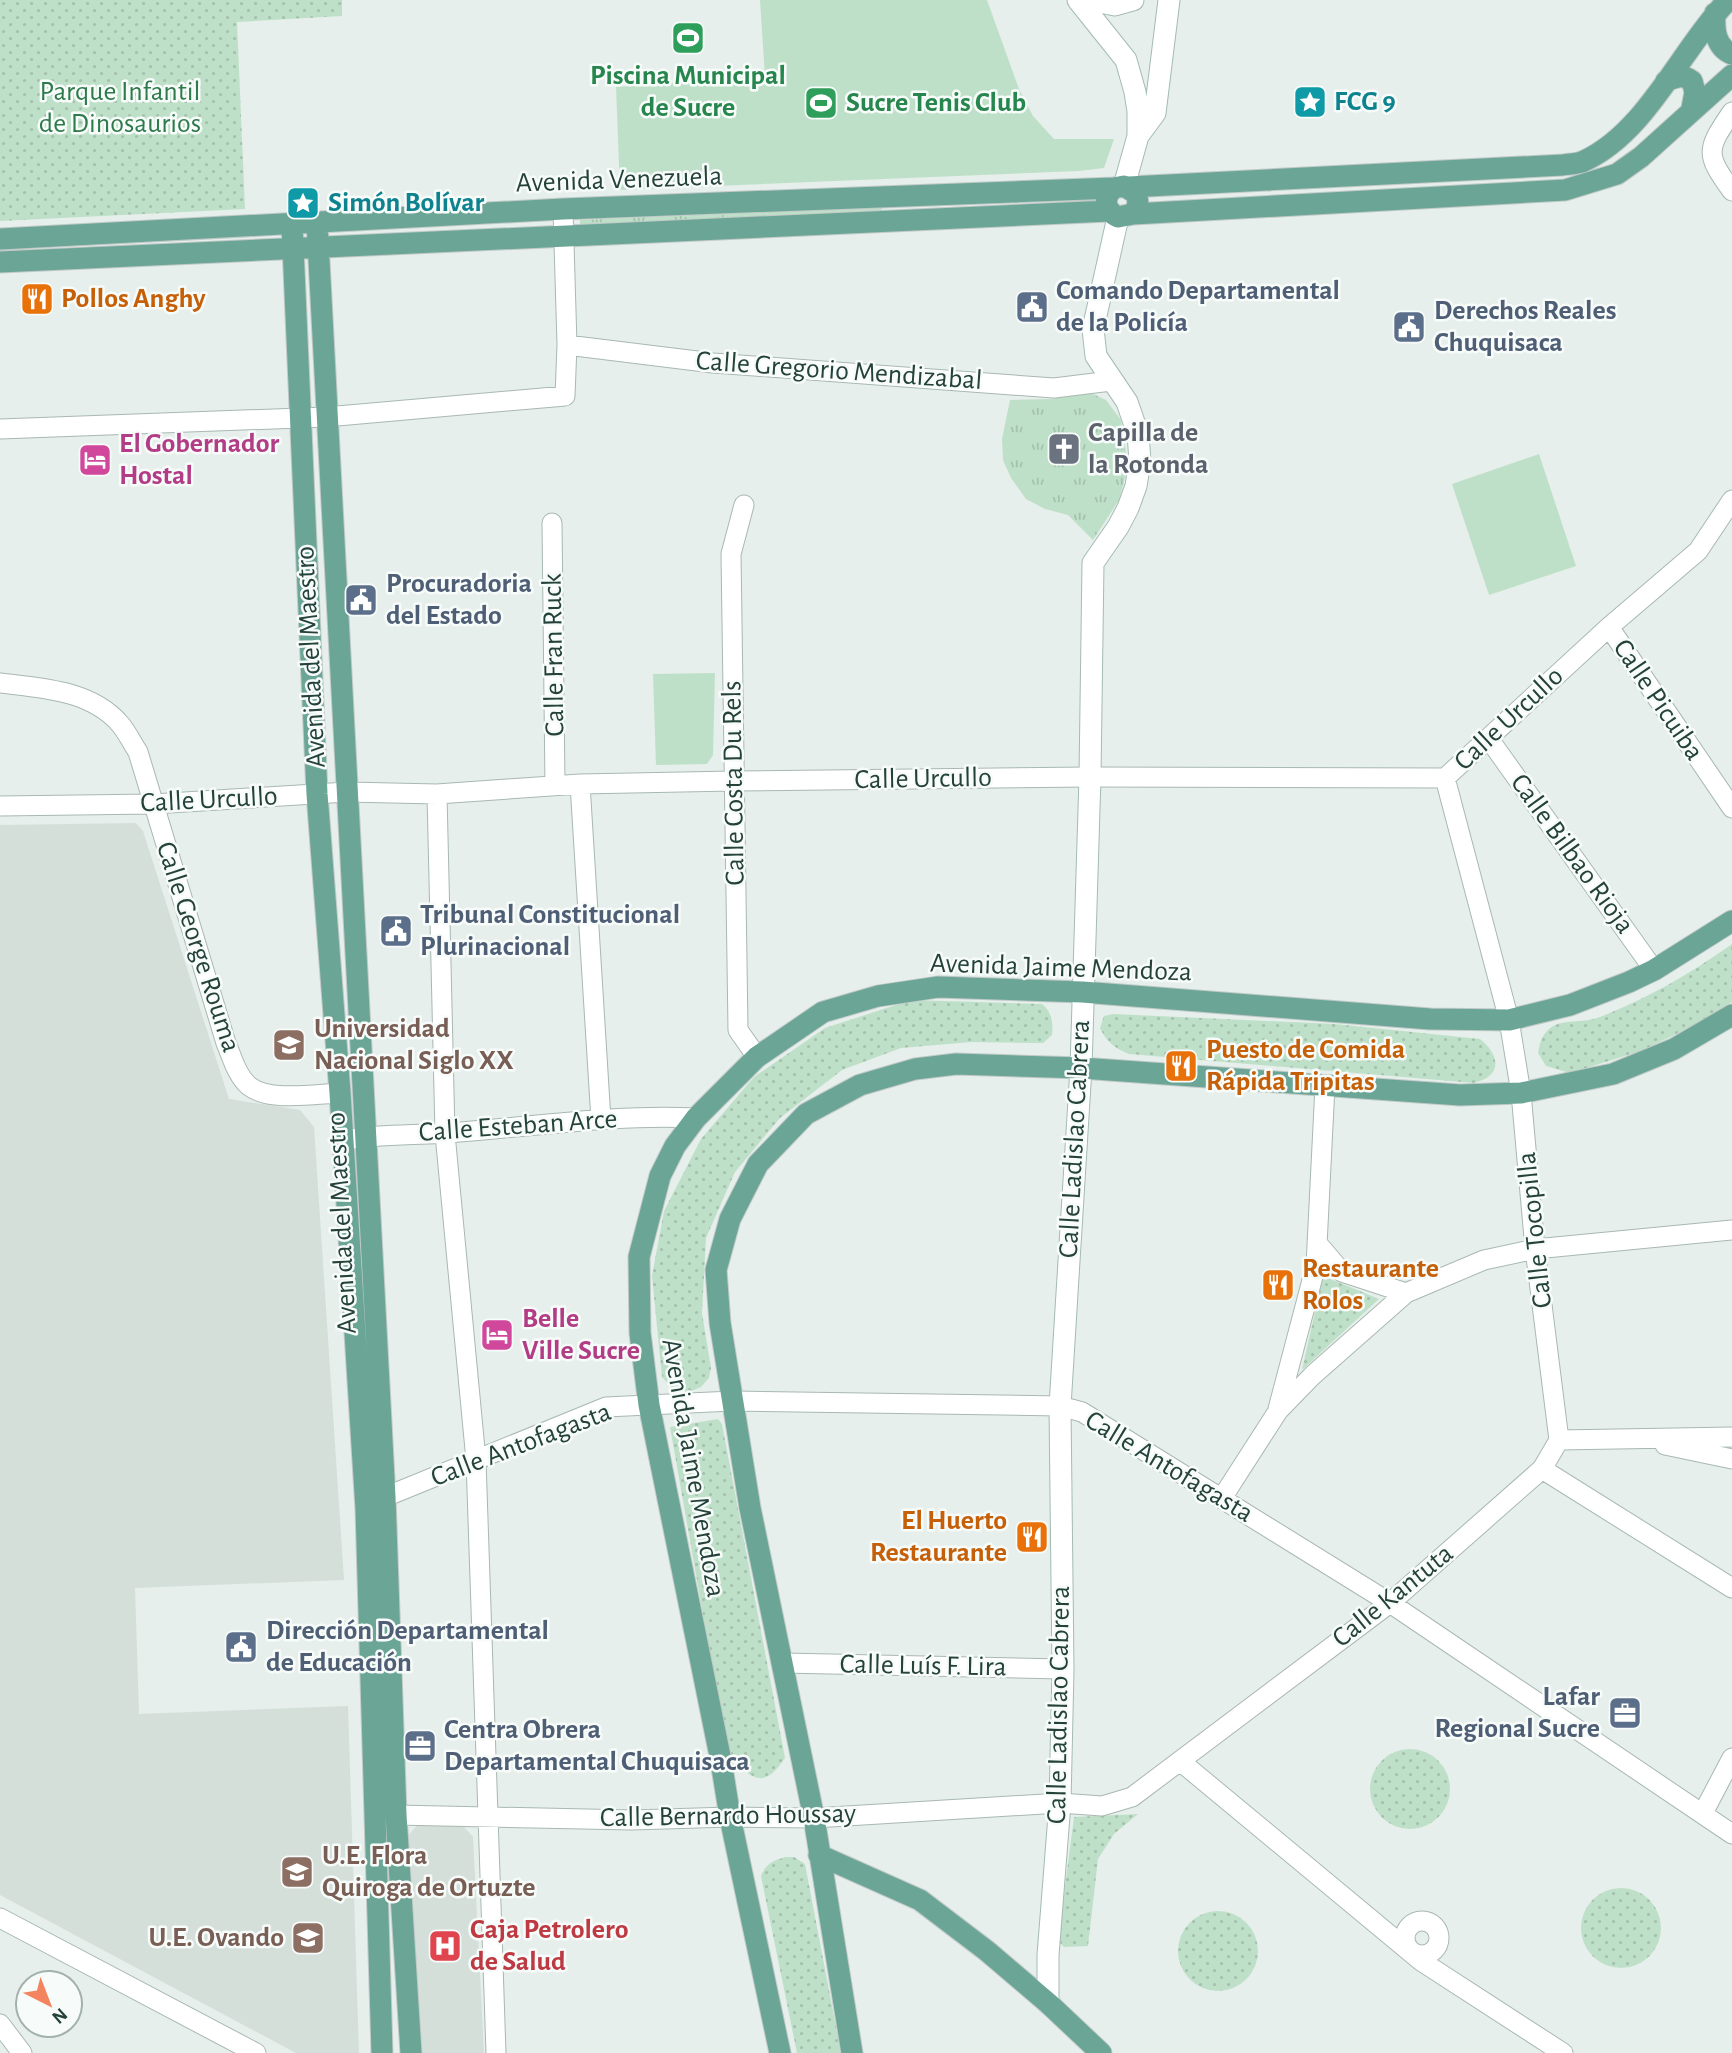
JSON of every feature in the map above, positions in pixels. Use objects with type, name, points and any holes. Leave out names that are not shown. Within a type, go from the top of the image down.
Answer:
[{"type":"main road","points":[[1078,0],[1126,60],[1138,111],[1138,136],[1123,187],[1107,196],[1107,206],[1120,214],[1138,199],[1137,194],[1123,187]]},
{"type":"main road","points":[[1089,0],[1115,5],[1133,0]]},
{"type":"main road","points":[[1138,136],[1154,113],[1169,0]]},
{"type":"main road","points":[[1722,7],[1714,29],[1717,40],[1730,56]]},
{"type":"main road","name":"Avenida Venezuela","points":[[0,239],[563,209],[1123,187],[1563,165],[1583,161],[1610,143],[1646,111],[1722,7]]},
{"type":"main road","points":[[1666,81],[1678,76],[1692,81],[1695,92],[1692,108]]},
{"type":"main road","name":"Avenida Venezuela","points":[[0,262],[1120,214],[1565,190],[1617,174],[1641,157],[1692,108],[1727,83]]},
{"type":"main road","points":[[1563,165],[1555,169],[1552,181],[1556,188],[1565,190]]},
{"type":"main road","points":[[1370,175],[1360,183],[1360,191],[1364,198],[1373,200]]},
{"type":"main road","name":"Calle Ladislao Cabrera","points":[[1048,2003],[1048,1955],[1059,1803],[1063,1669],[1060,1406],[1081,1068],[1093,563],[1128,508],[1136,486],[1140,461],[1139,434],[1127,402],[1096,356],[1093,329],[1120,214]]},
{"type":"main road","name":"Avenida del Maestro","points":[[317,223],[385,1497],[396,1815],[411,2053]]},
{"type":"main road","name":"Avenida del Maestro","points":[[292,224],[317,794],[340,1093],[366,1509],[382,2053]]},
{"type":"main road","name":"Avenida Jaime Mendoza","points":[[780,2053],[730,1817],[649,1405],[640,1333],[639,1257],[660,1176],[675,1146],[696,1118],[757,1057],[823,1012],[878,996],[938,987],[1082,992],[1430,1018],[1509,1020],[1570,1005],[1654,970],[1732,921]]},
{"type":"main road","name":"Avenida Jaime Mendoza","points":[[852,2053],[814,1818],[750,1508],[720,1323],[716,1270],[730,1219],[758,1164],[806,1114],[860,1085],[915,1069],[956,1064],[1081,1068],[1460,1095],[1521,1093],[1613,1074],[1674,1049],[1732,1015]]},
{"type":"main road","points":[[819,1856],[920,1900],[1048,2003],[1101,2053]]},
{"type":"street","points":[[1732,112],[1716,135],[1711,152],[1713,166],[1732,191]]},
{"type":"street","points":[[0,429],[326,417],[565,396],[567,345],[563,209]]},
{"type":"street","name":"Calle Gregorio Mendizabal","points":[[567,345],[713,363],[1054,388],[1111,381]]},
{"type":"street","name":"Calle Urcullo","points":[[0,806],[153,804],[347,792],[437,794],[555,786],[733,781],[1090,777],[1445,778],[1609,627],[1698,551],[1732,500]]},
{"type":"street","name":"Calle Costa Du Rels","points":[[744,505],[732,554],[738,1030],[757,1057]]},
{"type":"street","name":"Calle Fran Ruck","points":[[552,523],[555,786]]},
{"type":"street","name":"Calle Picuiba","points":[[1609,627],[1732,808]]},
{"type":"street","name":"Calle George Rouma","points":[[0,683],[55,690],[92,702],[119,723],[138,752],[236,1068],[248,1085],[261,1093],[340,1093]]},
{"type":"street","name":"Calle Bilbao Rioja","points":[[1489,738],[1654,970]]},
{"type":"street","name":"Calle Tocopilla","points":[[1445,778],[1509,1020],[1521,1093],[1535,1249],[1559,1440]]},
{"type":"street","points":[[580,785],[601,1120]]},
{"type":"street","points":[[437,794],[445,1134],[476,1460],[496,2053]]},
{"type":"street","points":[[1278,1411],[1316,1265],[1325,1086]]},
{"type":"street","name":"Calle Esteban Arce","points":[[341,1141],[366,1136],[445,1134],[649,1116],[696,1118]]},
{"type":"street","points":[[1222,1498],[1278,1411],[1312,1375],[1406,1293],[1484,1260],[1535,1249],[1732,1230]]},
{"type":"street","points":[[1317,1243],[1342,1272],[1406,1293]]},
{"type":"street","name":"Calle Antofagasta","points":[[366,1509],[385,1497],[606,1407],[732,1401],[1060,1406],[1082,1412],[1390,1603],[1732,1834]]},
{"type":"street","points":[[1626,1437],[1732,1459]]},
{"type":"street","points":[[1559,1440],[1732,1437]]},
{"type":"street","name":"Calle Kantuta","points":[[1059,1803],[1102,1807],[1132,1797],[1390,1603],[1542,1469],[1559,1440]]},
{"type":"street","points":[[1542,1469],[1732,1588]]},
{"type":"street","name":"Calle Luís F. Lira","points":[[783,1663],[1063,1669]]},
{"type":"street","points":[[1732,1758],[1703,1813],[1732,1819]]},
{"type":"street","points":[[1180,1761],[1421,1961],[1563,2053]]},
{"type":"street","name":"Calle Bernardo Houssay","points":[[396,1815],[632,1820],[814,1818],[1059,1803]]},
{"type":"street","points":[[0,1918],[256,2053]]},
{"type":"street","points":[[0,2024],[22,2053]]},
{"type":"street","points":[[0,2037],[8,2053]]},
{"type":"shaded area","points":[[136,823],[143,831],[229,1099],[300,1110],[314,1127],[344,1580],[135,1588],[139,1714],[348,1706],[359,2053],[296,2053],[0,1895],[0,825]]},
{"type":"shaded area","name":"Caja Petrolero de Salud","points":[[459,1821],[473,1837],[484,2053],[418,2053],[405,1839],[420,1822]]},
{"type":"green space","name":"Parque Infantil de Dinosaurios","points":[[0,0],[342,0],[342,16],[237,22],[245,209],[0,221]]},
{"type":"green space","name":"Sucre Tenis Club","points":[[760,0],[987,0],[1019,89],[1033,116],[1054,139],[1114,139],[1104,168],[620,190],[616,87],[765,77]]},
{"type":"green space","points":[[882,207],[882,214],[580,227],[580,220]]},
{"type":"green space","points":[[1091,393],[1106,400],[1121,420],[1128,467],[1119,500],[1093,540],[1068,515],[1045,509],[1026,499],[1011,478],[1003,460],[1002,439],[1010,400],[1050,399]]},
{"type":"green space","points":[[1539,454],[1576,566],[1489,595],[1452,484]]},
{"type":"green space","points":[[715,673],[713,755],[707,764],[656,765],[653,674]]},
{"type":"green space","points":[[1732,944],[1732,1002],[1697,1024],[1641,1051],[1570,1073],[1546,1066],[1538,1053],[1544,1035],[1553,1026],[1594,1019],[1636,1002]]},
{"type":"green space","points":[[911,1000],[1042,1004],[1051,1018],[1052,1035],[1043,1043],[971,1042],[901,1048],[842,1070],[780,1118],[735,1172],[706,1238],[702,1313],[711,1368],[709,1378],[701,1387],[686,1393],[672,1388],[662,1377],[652,1276],[664,1211],[701,1139],[754,1077],[825,1028]]},
{"type":"green space","points":[[1113,1014],[1335,1024],[1480,1039],[1492,1052],[1495,1064],[1490,1075],[1474,1083],[1129,1054],[1112,1044],[1100,1028],[1104,1016]]},
{"type":"green space","points":[[1323,1276],[1379,1299],[1302,1370]]},
{"type":"green space","points":[[718,1419],[722,1424],[785,1758],[764,1778],[752,1776],[728,1756],[670,1427]]},
{"type":"green space","points":[[1410,1749],[1425,1752],[1438,1761],[1447,1774],[1450,1789],[1447,1804],[1438,1817],[1425,1826],[1410,1829],[1395,1826],[1382,1817],[1373,1804],[1370,1789],[1373,1774],[1382,1761],[1395,1752]]},
{"type":"green space","points":[[1138,1814],[1114,1834],[1098,1859],[1088,1946],[1064,1947],[1058,1941],[1074,1817]]},
{"type":"green space","points":[[785,1857],[794,1857],[805,1864],[841,2053],[797,2053],[761,1876],[770,1864]]},
{"type":"green space","points":[[1621,1888],[1636,1891],[1649,1900],[1658,1913],[1661,1928],[1658,1943],[1649,1956],[1636,1965],[1621,1968],[1606,1965],[1593,1956],[1584,1943],[1581,1928],[1584,1913],[1593,1900],[1606,1891]]},
{"type":"green space","points":[[1218,1911],[1233,1914],[1246,1923],[1255,1936],[1258,1951],[1255,1966],[1246,1979],[1233,1988],[1218,1991],[1203,1988],[1190,1979],[1181,1966],[1178,1951],[1181,1936],[1190,1923],[1203,1914]]},
{"type":"place","name":"Piscina Municipal de Sucre","points":[[688,38]]},
{"type":"place","name":"FCG 9","points":[[1310,102]]},
{"type":"place","name":"Sucre Tenis Club","points":[[821,103]]},
{"type":"place","name":"Simón Bolívar","points":[[303,203]]},
{"type":"place","name":"Pollos Anghy","points":[[37,299]]},
{"type":"place","name":"Comando Departamental de la Policía","points":[[1032,307]]},
{"type":"place","name":"Derechos Reales Chuquisaca","points":[[1409,327]]},
{"type":"place","name":"Capilla de la Rotonda","points":[[1064,449]]},
{"type":"place","name":"El Gobernador Hostal","points":[[95,460]]},
{"type":"place","name":"Procuradoria del Estado","points":[[361,600]]},
{"type":"place","name":"Tribunal Constitucional Plurinacional","points":[[396,931]]},
{"type":"place","name":"Universidad Nacional Siglo XX","points":[[289,1045]]},
{"type":"place","name":"Puesto de Comida Rápida Tripitas","points":[[1181,1066]]},
{"type":"place","name":"Restaurante Rolos","points":[[1278,1285]]},
{"type":"place","name":"Belle Ville Sucre","points":[[497,1335]]},
{"type":"place","name":"El Huerto Restaurante","points":[[1032,1537]]},
{"type":"place","name":"Dirección Departamental de Educación","points":[[241,1647]]},
{"type":"place","name":"Lafar Regional Sucre","points":[[1625,1713]]},
{"type":"place","name":"Centra Obrera Departamental Chuquisaca","points":[[420,1746]]},
{"type":"place","name":"U.E. Flora Quiroga de Ortuzte","points":[[297,1872]]},
{"type":"place","name":"U.E. Ovando","points":[[308,1938]]},
{"type":"place","name":"Caja Petrolero de Salud","points":[[445,1946]]}]
